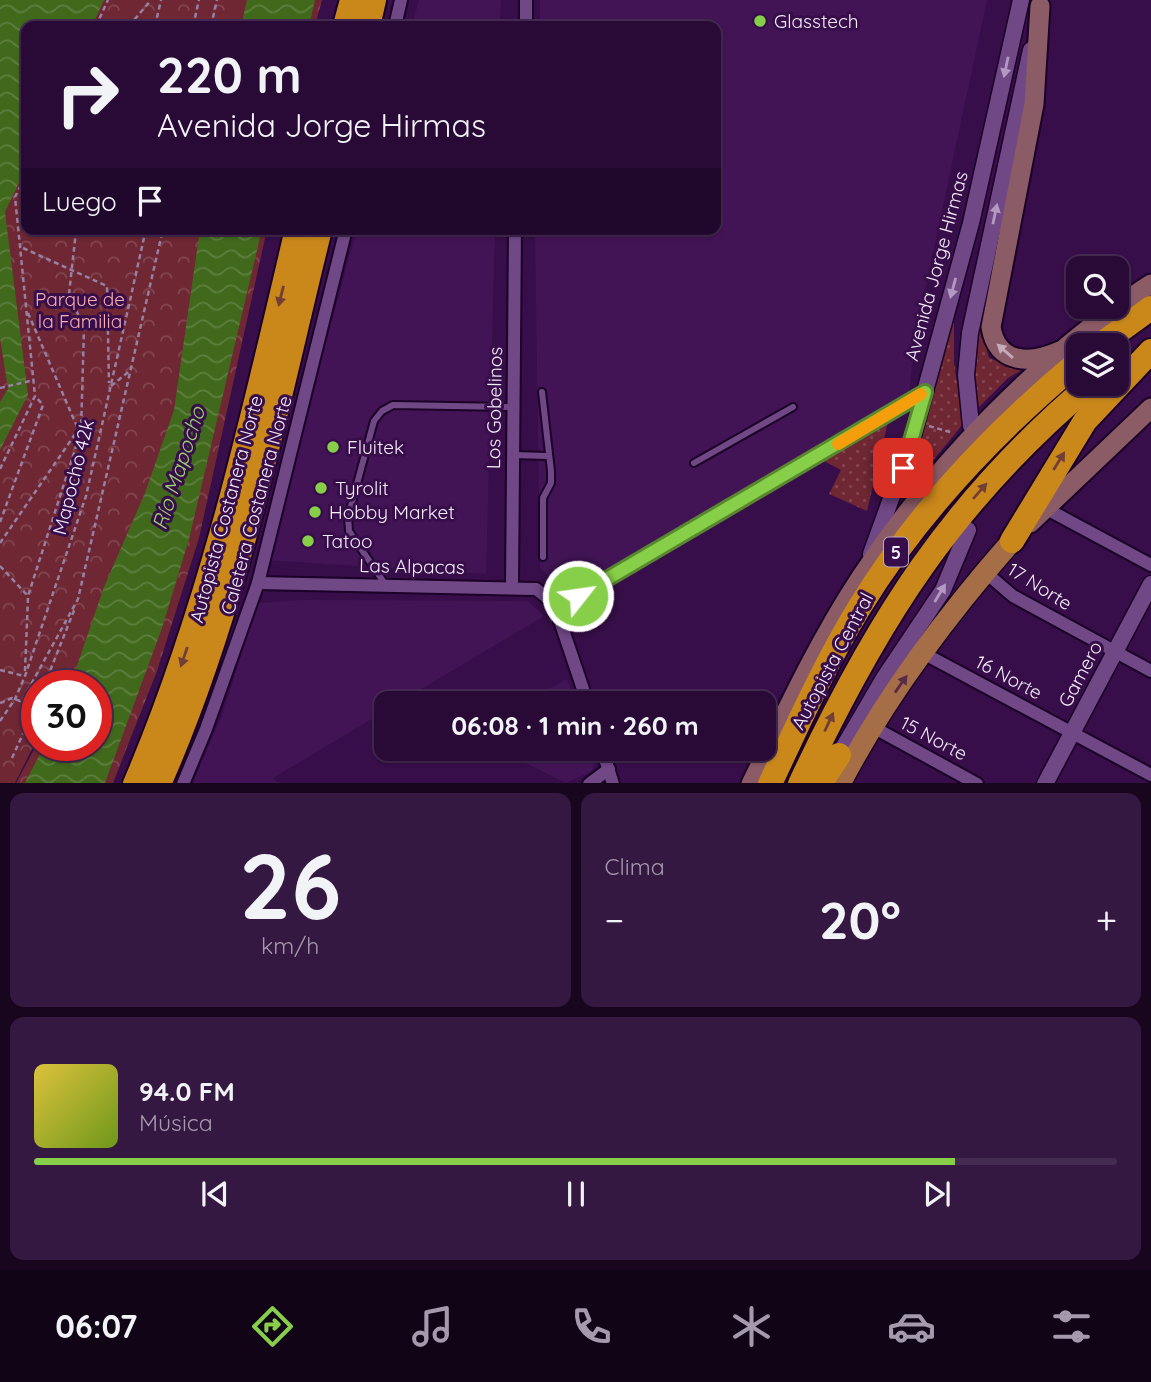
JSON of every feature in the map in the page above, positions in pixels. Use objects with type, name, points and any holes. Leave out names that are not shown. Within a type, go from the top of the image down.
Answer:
[{"type":"highway","points":[[346,21],[352,0]]},
{"type":"highway","points":[[369,21],[374,0]]},
{"type":"highway","name":"Autopista Costanera Norte","points":[[135,783],[182,665],[214,564],[296,235]]},
{"type":"highway","name":"Autopista Costanera Norte","points":[[159,783],[186,719],[227,594],[318,235]]},
{"type":"highway","points":[[1117,333],[1151,308]]},
{"type":"highway","points":[[1129,354],[1151,338]]},
{"type":"highway","points":[[1012,541],[1085,421],[1151,351]]},
{"type":"highway","name":"Autopista Central","points":[[770,783],[838,644],[902,544],[971,461],[1066,362]]},
{"type":"highway","name":"Autopista Central","points":[[800,783],[865,653],[930,552],[1008,461],[1078,396]]},
{"type":"highway","points":[[820,783],[839,755]]},
{"type":"main road","points":[[1041,3],[1034,104],[991,327],[999,348],[1013,359],[1066,356]]},
{"type":"main road","points":[[1097,333],[1151,284]]},
{"type":"main road","points":[[751,783],[826,636],[860,578],[921,496],[972,432],[1066,360]]},
{"type":"main road","points":[[840,783],[873,727],[923,653],[985,572],[1045,508],[1143,426],[1151,408]]},
{"type":"main road","points":[[826,783],[839,755]]},
{"type":"street","points":[[396,21],[401,0]]},
{"type":"street","points":[[526,0],[526,21]]},
{"type":"street","name":"Avenida Jorge Hirmas","points":[[860,578],[893,497],[925,392],[971,223],[1020,0]]},
{"type":"street","points":[[972,432],[965,375],[970,332],[1041,3]]},
{"type":"street","name":"Caletera Costanera Norte","points":[[183,783],[206,729],[258,583],[345,235]]},
{"type":"street","name":"Los Gobelinos","points":[[512,587],[515,235]]},
{"type":"street","points":[[584,691],[557,608],[925,392]]},
{"type":"street","points":[[1045,508],[1151,565]]},
{"type":"street","points":[[839,755],[870,699],[943,590],[968,530]]},
{"type":"street","name":"17 Norte","points":[[985,572],[1013,596],[1151,671]]},
{"type":"street","name":"Las Alpacas","points":[[258,583],[512,587],[541,591],[551,598],[557,608]]},
{"type":"street","name":"Gamero","points":[[1045,783],[1151,584]]},
{"type":"street","name":"16 Norte","points":[[923,653],[1151,775]]},
{"type":"street","name":"15 Norte","points":[[873,727],[977,783]]},
{"type":"street","points":[[606,761],[613,783]]},
{"type":"street","points":[[589,783],[609,769]]},
{"type":"lane","points":[[542,391],[551,471],[551,483],[543,498],[543,557]]},
{"type":"lane","points":[[386,585],[349,531],[348,517],[374,421],[382,411],[393,405],[513,407]]},
{"type":"lane","points":[[694,463],[793,407]]},
{"type":"lane","points":[[513,455],[548,456]]},
{"type":"path","points":[[98,21],[108,0]]},
{"type":"path","points":[[133,21],[151,0]]},
{"type":"path","points":[[156,21],[161,0]]},
{"type":"path","points":[[194,21],[199,0]]},
{"type":"path","points":[[212,21],[217,0]]},
{"type":"path","points":[[0,469],[35,396],[15,197],[21,185]]},
{"type":"path","points":[[25,670],[28,596],[79,430],[84,328],[69,294],[75,235]]},
{"type":"path","name":"Mapocho 42k","points":[[27,670],[86,495],[145,235]]},
{"type":"path","points":[[51,670],[67,634],[78,598],[162,235]]},
{"type":"path","points":[[21,247],[107,286],[110,387]]},
{"type":"path","points":[[27,310],[79,430]]},
{"type":"path","points":[[110,387],[131,370]]},
{"type":"path","points":[[0,388],[33,380]]},
{"type":"path","points":[[0,523],[43,405],[35,396]]},
{"type":"path","points":[[916,422],[972,432]]},
{"type":"path","points":[[0,543],[79,430]]},
{"type":"path","points":[[0,566],[28,596]]},
{"type":"path","points":[[0,703],[23,699],[78,598]]},
{"type":"path","points":[[0,670],[21,676]]},
{"type":"path","name":"Mapocho 42k","points":[[0,721],[21,686]]},
{"type":"path","points":[[12,758],[21,738]]},
{"type":"shaded area","points":[[419,0],[501,0],[500,21],[413,21]]},
{"type":"shaded area","points":[[540,0],[987,0],[914,341],[909,398],[570,595],[540,568],[535,235],[721,235],[721,21],[540,21]]},
{"type":"shaded area","points":[[355,235],[495,235],[486,574],[266,560]]},
{"type":"shaded area","points":[[302,600],[528,601],[544,616],[418,691],[374,691],[374,718],[273,778],[278,783],[192,783],[223,713],[257,603]]},
{"type":"shaded area","points":[[567,679],[572,691],[544,691]]},
{"type":"shaded area","points":[[521,761],[596,761],[592,771],[566,783]]},
{"type":"green space","name":"Parque de la Familia","points":[[0,0],[322,0],[316,21],[21,21],[21,235],[266,235],[199,538],[157,671],[113,783],[16,783],[28,761],[112,761],[112,670],[21,670],[21,761],[26,761],[15,783],[0,783]]},
{"type":"green space","points":[[954,305],[954,362],[963,424],[902,498]]},
{"type":"green space","points":[[979,319],[989,358],[1022,370],[1008,378],[977,409],[972,363]]},
{"type":"green space","points":[[888,422],[867,511],[829,494],[841,470],[822,460]]},
{"type":"water","points":[[0,0],[104,0],[94,21],[21,21],[21,178],[5,212],[28,395],[0,450],[0,402],[8,389],[0,338]]},
{"type":"water","points":[[247,0],[315,0],[310,21],[242,21]]},
{"type":"water","name":"Río Mapocho","points":[[199,235],[261,235],[189,539],[162,628],[105,783],[25,783],[36,761],[112,761],[112,670],[75,670],[104,587],[145,493],[174,410]]},
{"type":"slow traffic","points":[[838,444],[921,394]]},
{"type":"place","name":"Glasstech","points":[[760,21]]},
{"type":"place","name":"Fluitek","points":[[333,447]]},
{"type":"place","name":"Tyrolit","points":[[321,488]]},
{"type":"place","name":"Hobby Market","points":[[315,512]]},
{"type":"place","name":"Tatoo","points":[[308,541]]},
{"type":"route","points":[[578,596],[925,392],[903,468]]}]
